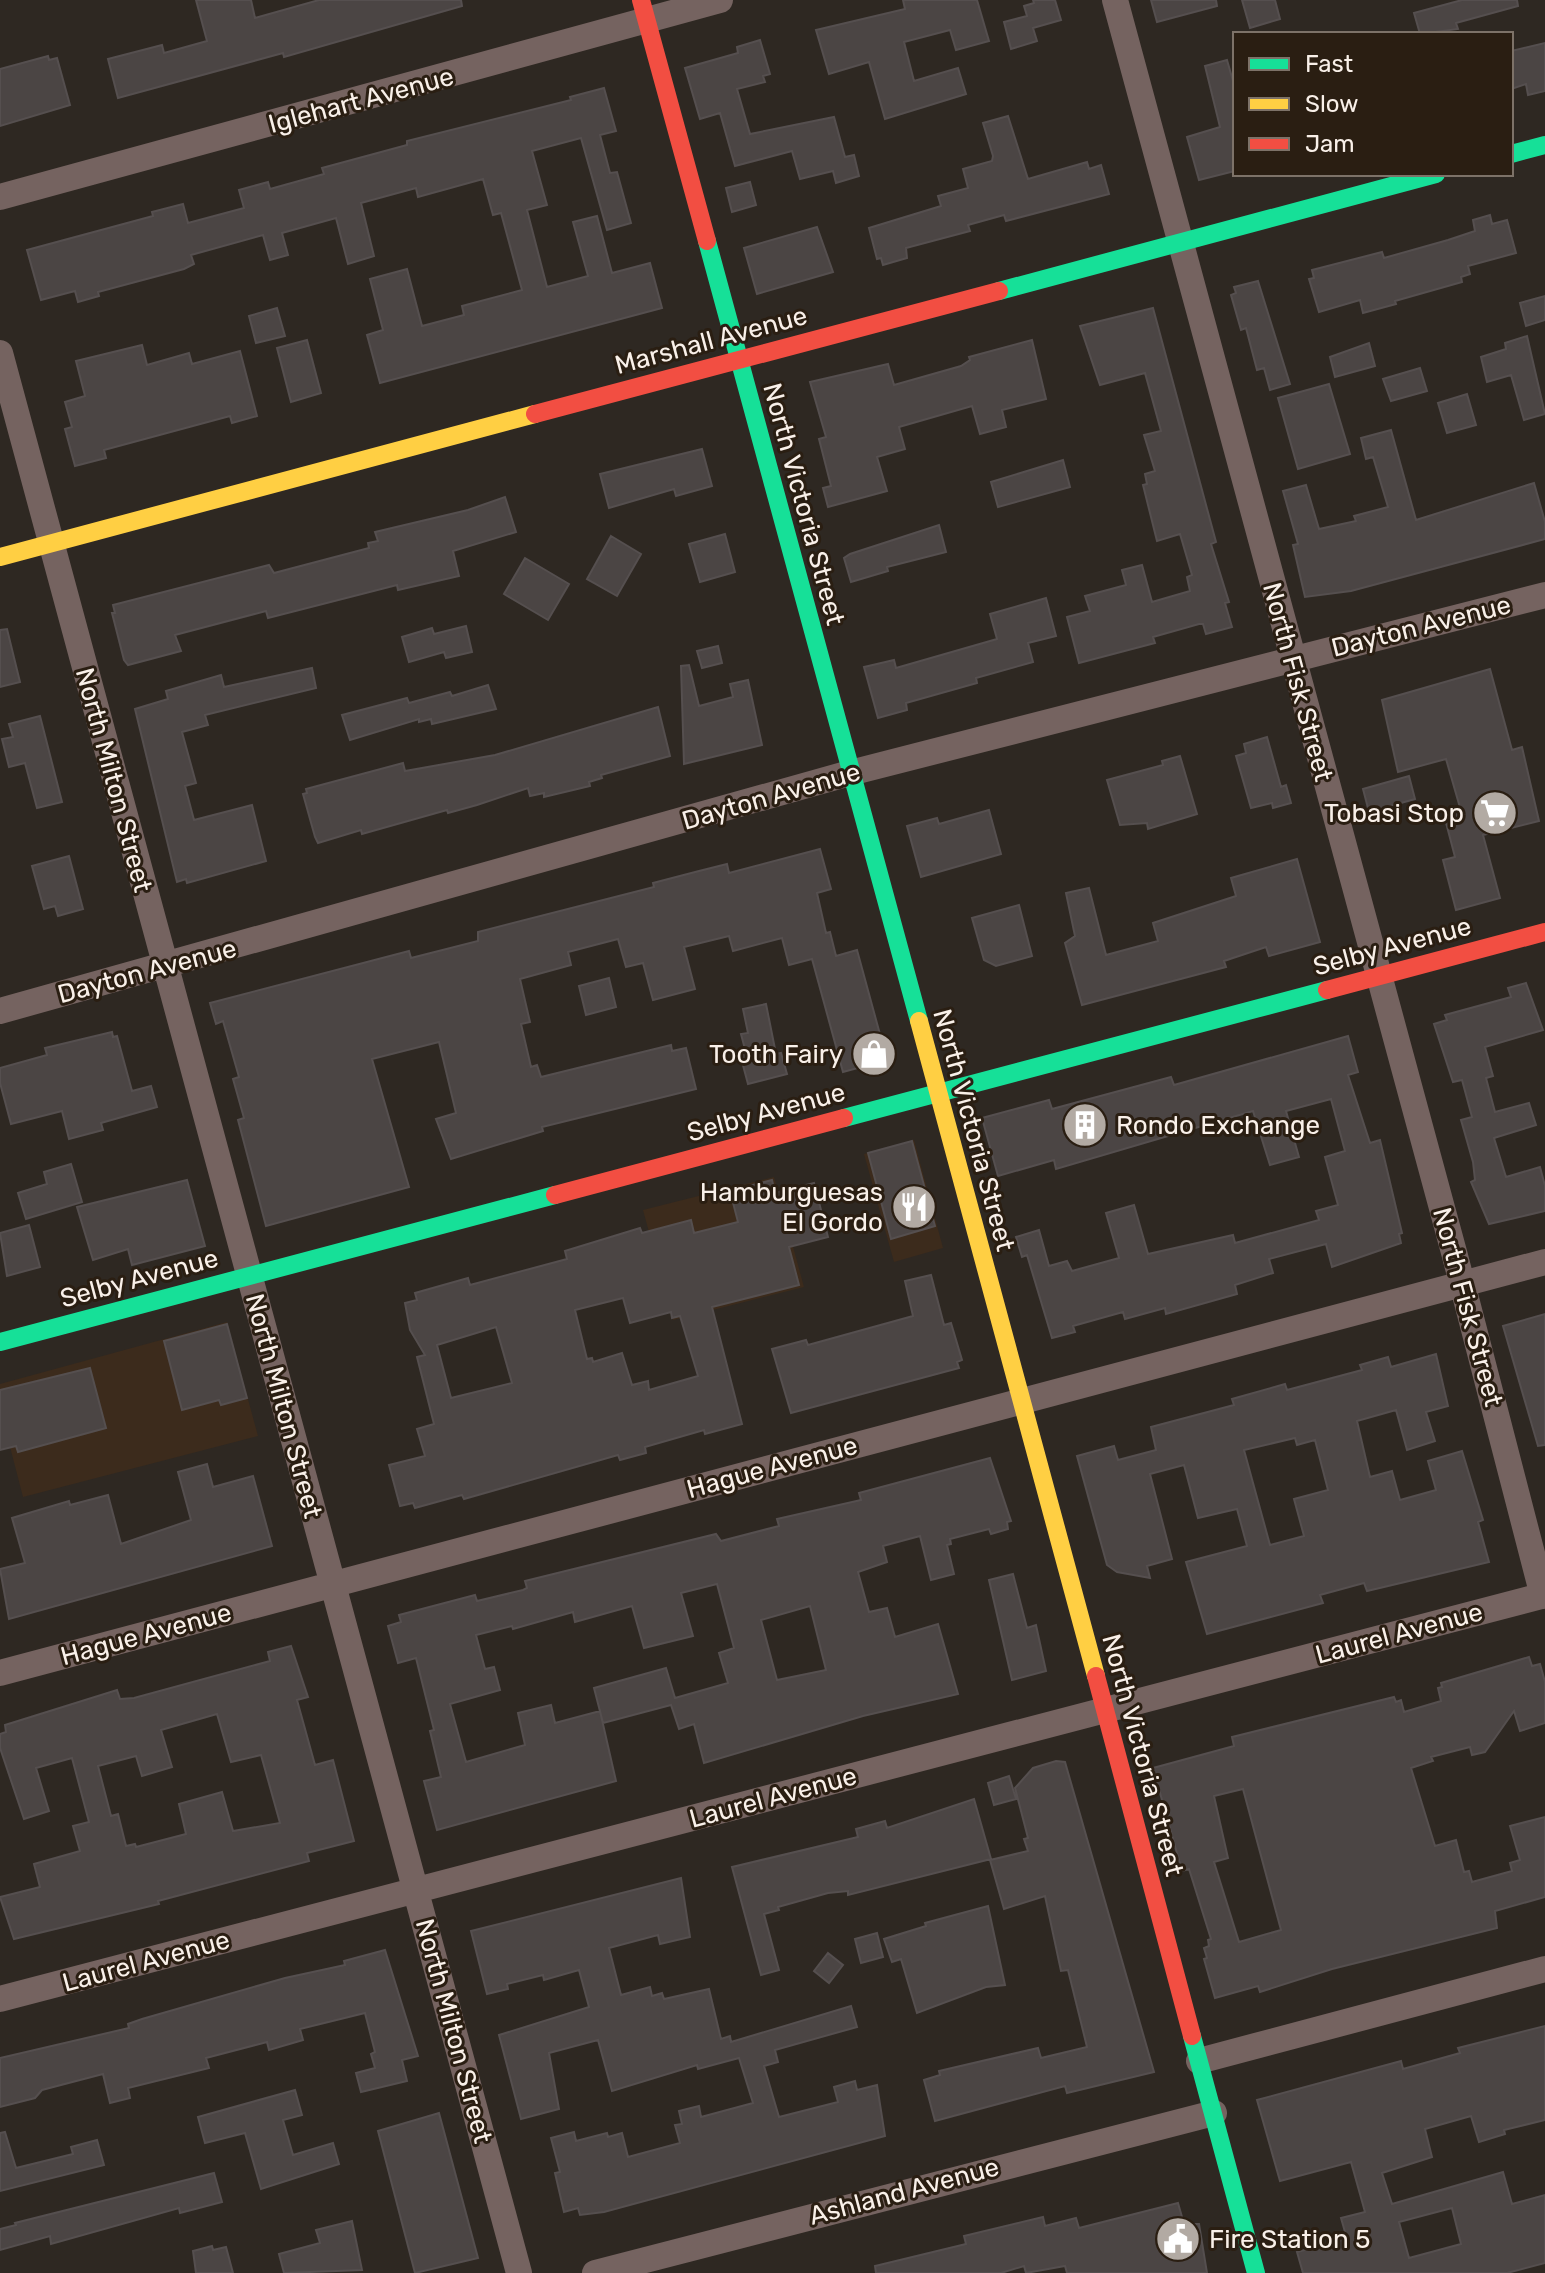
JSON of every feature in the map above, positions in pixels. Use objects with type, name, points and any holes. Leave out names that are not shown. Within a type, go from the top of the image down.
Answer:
[{"type":"street","name":"Iglehart Avenue","points":[[0,197],[643,10],[720,0]]},
{"type":"street","name":"North Fisk Street","points":[[1115,0],[1544,1596]]},
{"type":"street","name":"North Victoria Street","points":[[643,10],[939,1093],[1019,1401],[1256,2273]]},
{"type":"street","points":[[1513,153],[1545,145]]},
{"type":"street","name":"Marshall Avenue","points":[[0,557],[1428,176]]},
{"type":"street","name":"North Milton Street","points":[[0,353],[49,544],[519,2273]]},
{"type":"street","name":"Dayton Avenue","points":[[0,1011],[850,773],[1545,595]]},
{"type":"street","name":"Selby Avenue","points":[[0,1342],[1545,932]]},
{"type":"street","name":"Hague Avenue","points":[[0,1673],[1545,1262]]},
{"type":"street","name":"Laurel Avenue","points":[[0,1999],[1544,1596]]},
{"type":"street","points":[[1199,2061],[1545,1969]]},
{"type":"street","name":"Ashland Avenue","points":[[595,2273],[1214,2113]]},
{"type":"shaded area","points":[[914,1140],[943,1248],[894,1262],[864,1154]]},
{"type":"shaded area","points":[[774,1177],[804,1287],[673,1320],[643,1210]]},
{"type":"shaded area","points":[[227,1322],[258,1436],[23,1497],[0,1408],[0,1384]]},
{"type":"building","points":[[196,0],[251,0],[255,18],[319,0],[461,0],[462,6],[284,57],[283,53],[118,98],[108,59],[162,45],[164,53],[207,41]]},
{"type":"building","points":[[903,0],[977,0],[989,41],[956,50],[950,30],[904,42],[914,81],[958,68],[966,94],[885,119],[869,62],[829,74],[816,30],[905,9]]},
{"type":"building","points":[[1033,0],[1055,0],[1061,20],[1033,28],[1037,41],[1011,49],[1004,22],[1027,16],[1024,6],[1034,3]]},
{"type":"building","points":[[1151,0],[1216,0],[1217,6],[1157,22]]},
{"type":"building","points":[[1242,0],[1275,0],[1280,19],[1250,28]]},
{"type":"building","points":[[1462,0],[1517,0],[1518,6],[1456,23],[1458,29],[1435,32],[1419,32],[1414,13]]},
{"type":"building","points":[[760,40],[770,74],[763,76],[765,82],[737,89],[750,134],[834,117],[845,157],[854,155],[859,176],[836,183],[833,171],[800,179],[792,151],[735,166],[720,113],[700,119],[685,68],[738,53],[737,47]]},
{"type":"building","points":[[1545,43],[1545,91],[1528,95],[1526,84],[1513,88],[1513,51]]},
{"type":"building","points":[[48,56],[49,60],[57,58],[70,105],[0,126],[0,69]]},
{"type":"building","points":[[1227,60],[1233,81],[1233,172],[1199,180],[1187,137],[1220,127],[1205,66]]},
{"type":"building","points":[[604,88],[616,131],[600,135],[610,173],[617,172],[631,223],[607,230],[581,138],[532,151],[547,205],[527,210],[547,287],[588,276],[573,222],[597,216],[612,273],[650,263],[662,308],[380,383],[367,335],[383,330],[370,279],[407,269],[422,326],[464,315],[462,306],[522,290],[501,213],[493,215],[483,179],[418,197],[416,188],[361,203],[374,256],[348,264],[336,218],[282,233],[288,255],[270,260],[263,235],[191,255],[194,264],[184,269],[98,292],[99,296],[78,302],[75,291],[41,300],[27,250],[153,216],[152,212],[183,204],[188,223],[244,208],[239,190],[268,182],[270,189],[324,174],[322,168],[407,145],[407,141],[571,100],[570,97]]},
{"type":"building","points":[[1008,116],[1028,179],[1087,162],[1089,169],[1101,165],[1109,194],[1006,221],[1004,215],[968,225],[970,231],[906,248],[907,258],[883,265],[881,258],[877,259],[869,228],[941,206],[938,196],[968,188],[963,169],[992,161],[983,123]]},
{"type":"building","points":[[750,182],[756,205],[732,212],[726,188]]},
{"type":"building","points":[[1490,215],[1492,224],[1507,220],[1516,253],[1468,266],[1470,274],[1461,277],[1462,282],[1395,301],[1396,304],[1363,313],[1360,300],[1319,312],[1309,279],[1314,278],[1312,270],[1382,252],[1384,258],[1448,240],[1475,231],[1473,220]]},
{"type":"building","points":[[817,227],[833,272],[757,294],[744,248]]},
{"type":"building","points":[[1258,281],[1290,384],[1270,390],[1264,368],[1257,370],[1246,328],[1241,330],[1231,295],[1236,293],[1234,287]]},
{"type":"building","points":[[1545,296],[1545,320],[1526,326],[1520,303]]},
{"type":"building","points":[[277,308],[285,336],[256,343],[249,316]]},
{"type":"building","points":[[1153,308],[1216,542],[1211,544],[1229,602],[1225,603],[1232,627],[1206,634],[1203,624],[1199,624],[1153,637],[1155,643],[1079,663],[1067,617],[1090,611],[1085,596],[1126,585],[1122,570],[1142,565],[1152,602],[1190,591],[1187,577],[1192,575],[1180,534],[1157,541],[1143,485],[1147,484],[1145,474],[1155,471],[1144,435],[1161,431],[1145,373],[1100,385],[1080,326]]},
{"type":"building","points":[[1527,336],[1545,414],[1524,420],[1511,375],[1487,382],[1481,357],[1506,349],[1505,343]]},
{"type":"building","points":[[307,340],[321,393],[291,402],[277,348]]},
{"type":"building","points":[[1032,340],[1046,399],[1002,410],[1006,427],[980,434],[972,406],[899,427],[905,449],[877,457],[887,491],[828,507],[823,488],[831,486],[819,439],[826,437],[810,382],[888,364],[894,385],[961,366],[970,360],[969,357]]},
{"type":"building","points":[[1369,343],[1375,366],[1335,377],[1330,357]]},
{"type":"building","points":[[142,345],[147,365],[189,353],[192,364],[240,351],[257,416],[232,423],[230,416],[104,450],[106,458],[75,466],[65,429],[72,427],[65,402],[85,396],[76,361]]},
{"type":"building","points":[[1420,368],[1427,391],[1391,401],[1383,379]]},
{"type":"building","points":[[1329,384],[1350,454],[1298,469],[1278,398]]},
{"type":"building","points":[[1467,394],[1476,425],[1447,433],[1438,403]]},
{"type":"building","points":[[1391,430],[1416,520],[1534,483],[1545,522],[1545,539],[1351,591],[1305,597],[1293,545],[1298,544],[1283,491],[1306,485],[1319,529],[1356,521],[1354,516],[1388,507],[1373,457],[1366,459],[1361,438]]},
{"type":"building","points":[[702,449],[712,486],[676,496],[674,489],[609,508],[600,474]]},
{"type":"building","points":[[1063,460],[1070,487],[998,507],[991,482]]},
{"type":"building","points":[[505,497],[516,532],[453,551],[459,576],[398,590],[397,585],[268,618],[266,611],[175,635],[181,651],[128,665],[124,660],[112,613],[115,613],[113,605],[269,565],[274,573],[369,548],[368,543],[378,541],[375,532],[468,510]]},
{"type":"building","points":[[939,525],[946,552],[887,567],[888,571],[851,582],[844,558],[850,554]]},
{"type":"building","points":[[725,534],[735,572],[700,582],[689,544]]},
{"type":"building","points":[[611,536],[641,554],[617,596],[587,579]]},
{"type":"building","points":[[525,558],[569,584],[548,620],[504,594]]},
{"type":"building","points":[[1046,598],[1056,636],[1028,643],[1033,662],[976,678],[977,683],[906,703],[907,710],[878,718],[864,667],[894,660],[896,668],[997,639],[990,614]]},
{"type":"building","points":[[466,626],[472,652],[446,658],[444,652],[409,662],[402,637],[432,628],[434,634]]},
{"type":"building","points":[[7,629],[20,682],[0,687],[0,630]]},
{"type":"building","points":[[718,646],[722,663],[702,668],[697,651]]},
{"type":"building","points":[[689,665],[699,706],[733,697],[730,684],[748,680],[762,745],[684,764],[681,666]]},
{"type":"building","points":[[312,668],[316,688],[205,715],[208,725],[182,732],[196,783],[185,786],[194,820],[252,805],[266,861],[187,883],[186,879],[177,882],[135,709],[168,699],[166,691],[221,675],[224,687]]},
{"type":"building","points":[[1490,669],[1512,750],[1522,747],[1539,821],[1483,835],[1500,898],[1456,910],[1443,860],[1455,857],[1444,815],[1461,811],[1446,759],[1398,772],[1382,700]]},
{"type":"building","points":[[488,685],[496,709],[432,724],[431,719],[419,722],[419,719],[350,740],[342,715],[407,698],[409,703],[450,692],[452,696]]},
{"type":"building","points":[[658,707],[670,756],[601,775],[602,778],[589,782],[590,786],[544,797],[544,793],[530,796],[528,788],[477,805],[448,813],[447,810],[362,834],[361,830],[318,843],[315,837],[303,794],[307,793],[306,789],[403,763],[405,771],[495,755]]},
{"type":"building","points":[[40,716],[62,802],[37,808],[25,763],[9,767],[2,739],[13,737],[9,724]]},
{"type":"building","points":[[1267,737],[1281,787],[1286,785],[1291,803],[1273,808],[1272,803],[1251,808],[1236,756],[1246,753],[1244,744]]},
{"type":"building","points":[[1180,756],[1197,814],[1148,829],[1147,823],[1120,825],[1107,780],[1163,765],[1162,761]]},
{"type":"building","points":[[1409,776],[1415,799],[1369,812],[1363,789]]},
{"type":"building","points":[[989,810],[1001,854],[921,877],[907,826],[937,818],[939,824]]},
{"type":"building","points":[[820,849],[831,889],[817,893],[826,933],[830,932],[836,956],[857,950],[887,1060],[843,1072],[812,959],[789,965],[782,938],[733,951],[729,936],[684,947],[695,989],[653,1000],[643,963],[626,967],[618,939],[568,952],[571,965],[520,979],[530,1022],[521,1024],[531,1067],[537,1065],[541,1077],[671,1045],[672,1051],[686,1048],[696,1089],[542,1127],[543,1131],[451,1159],[436,1119],[456,1113],[439,1042],[372,1059],[409,1187],[266,1226],[238,1120],[244,1118],[233,1079],[239,1077],[223,1021],[216,1024],[210,1003],[409,951],[411,958],[478,941],[478,932],[654,887],[653,883],[699,871],[727,864],[729,873]]},
{"type":"building","points":[[69,856],[83,909],[58,916],[55,906],[44,909],[32,866]]},
{"type":"building","points":[[1297,859],[1320,942],[1269,956],[1266,947],[1224,961],[1226,967],[1082,1005],[1065,943],[1075,936],[1066,893],[1089,888],[1106,955],[1158,941],[1153,923],[1236,896],[1231,878]]},
{"type":"building","points":[[1019,905],[1032,956],[996,966],[984,960],[972,918]]},
{"type":"building","points":[[609,978],[616,1007],[586,1015],[579,986]]},
{"type":"building","points":[[1526,983],[1543,1030],[1485,1047],[1493,1076],[1486,1078],[1495,1112],[1529,1103],[1536,1125],[1494,1138],[1506,1177],[1540,1167],[1545,1186],[1545,1211],[1489,1224],[1471,1182],[1475,1180],[1473,1162],[1461,1120],[1472,1117],[1462,1080],[1453,1082],[1434,1024],[1447,1020],[1445,1015],[1511,997],[1508,988]]},
{"type":"building","points":[[766,1004],[776,1054],[781,1053],[787,1074],[748,1084],[740,1054],[746,1053],[741,1034],[748,1033],[743,1009]]},
{"type":"building","points":[[112,1032],[113,1037],[117,1036],[132,1091],[151,1086],[157,1107],[101,1123],[103,1130],[69,1139],[62,1111],[11,1124],[0,1083],[0,1068],[47,1055],[45,1048]]},
{"type":"building","points":[[1348,1036],[1358,1072],[1348,1075],[1370,1143],[1380,1140],[1402,1233],[1399,1234],[1401,1243],[1332,1267],[1326,1244],[1269,1259],[1273,1273],[1235,1285],[1237,1294],[1166,1314],[1165,1308],[1125,1319],[1123,1312],[1073,1326],[1075,1332],[1052,1338],[1027,1255],[1022,1257],[1016,1237],[1039,1230],[1049,1266],[1067,1261],[1072,1271],[1119,1258],[1106,1213],[1134,1205],[1148,1254],[1233,1235],[1235,1243],[1319,1220],[1316,1211],[1338,1205],[1325,1157],[1345,1151],[1331,1099],[1286,1111],[1299,1157],[1270,1165],[1253,1111],[1056,1169],[1054,1160],[998,1176],[982,1118],[1049,1100],[1052,1109],[1171,1077],[1174,1085]]},
{"type":"building","points":[[912,1141],[935,1226],[891,1239],[868,1153]]},
{"type":"building","points":[[71,1164],[82,1202],[26,1219],[18,1193],[47,1184],[44,1172]]},
{"type":"building","points":[[187,1180],[205,1246],[132,1265],[128,1249],[93,1260],[77,1207]]},
{"type":"building","points":[[772,1180],[775,1193],[814,1183],[828,1237],[789,1247],[799,1285],[712,1307],[742,1424],[705,1434],[704,1430],[645,1447],[646,1453],[620,1460],[618,1455],[464,1499],[462,1495],[415,1508],[413,1503],[400,1506],[389,1465],[425,1456],[417,1429],[434,1424],[417,1357],[425,1355],[410,1330],[405,1303],[417,1300],[415,1293],[468,1278],[470,1285],[567,1259],[565,1251],[640,1228],[642,1233],[691,1220],[694,1233],[738,1222],[730,1191]],"holes":[[[623,1298],[630,1323],[671,1312],[672,1318],[680,1316],[698,1376],[649,1390],[648,1381],[632,1385],[622,1353],[593,1362],[592,1358],[587,1359],[575,1310]],[[496,1327],[512,1383],[451,1398],[437,1345]]]},
{"type":"building","points":[[29,1225],[40,1267],[7,1276],[0,1233]]},
{"type":"building","points":[[931,1275],[944,1325],[951,1323],[962,1360],[957,1362],[959,1368],[791,1413],[772,1349],[806,1340],[808,1345],[913,1316],[905,1281]]},
{"type":"building","points":[[1545,1314],[1545,1445],[1538,1446],[1503,1326]]},
{"type":"building","points":[[227,1324],[247,1398],[221,1405],[219,1400],[182,1410],[164,1341]]},
{"type":"building","points":[[1436,1354],[1448,1406],[1426,1412],[1435,1441],[1407,1450],[1396,1410],[1357,1421],[1370,1477],[1392,1471],[1400,1500],[1436,1490],[1428,1461],[1462,1451],[1483,1520],[1478,1522],[1489,1562],[1367,1591],[1364,1583],[1320,1595],[1323,1603],[1207,1634],[1186,1562],[1247,1546],[1237,1509],[1198,1518],[1184,1465],[1150,1474],[1172,1559],[1147,1566],[1150,1578],[1117,1572],[1107,1565],[1077,1456],[1114,1446],[1118,1460],[1156,1450],[1151,1427],[1234,1405],[1232,1399],[1285,1384],[1287,1390],[1362,1370],[1360,1365],[1388,1357],[1391,1367]],"holes":[[[1295,1438],[1297,1445],[1315,1440],[1328,1490],[1294,1499],[1304,1536],[1270,1545],[1244,1450]]]},
{"type":"building","points":[[90,1368],[106,1428],[18,1452],[16,1446],[0,1450],[0,1390]]},
{"type":"building","points":[[990,1458],[1011,1521],[1007,1522],[1008,1529],[991,1534],[989,1529],[950,1539],[951,1544],[947,1545],[954,1574],[931,1580],[920,1536],[883,1546],[887,1562],[858,1572],[869,1612],[887,1608],[895,1637],[938,1624],[958,1694],[863,1716],[704,1763],[694,1724],[679,1729],[671,1705],[603,1723],[616,1781],[437,1830],[424,1781],[441,1777],[430,1731],[434,1730],[416,1658],[398,1663],[388,1626],[401,1622],[399,1615],[475,1595],[477,1601],[523,1590],[527,1588],[525,1581],[716,1534],[721,1541],[779,1526],[777,1519],[861,1500],[859,1493]],"holes":[[[717,1584],[734,1648],[719,1653],[728,1683],[675,1698],[666,1668],[594,1688],[600,1711],[555,1723],[551,1705],[518,1713],[525,1745],[466,1762],[450,1704],[500,1690],[494,1667],[485,1669],[476,1635],[512,1626],[513,1629],[573,1612],[575,1622],[632,1606],[644,1648],[693,1636],[681,1593]],[[810,1606],[826,1670],[777,1680],[761,1620]]]},
{"type":"building","points":[[207,1464],[213,1487],[253,1476],[272,1546],[9,1619],[0,1569],[25,1563],[12,1518],[69,1501],[70,1505],[108,1495],[121,1544],[191,1520],[178,1472]]},
{"type":"building","points":[[1013,1574],[1027,1628],[1036,1625],[1046,1671],[1012,1680],[989,1580]]},
{"type":"building","points":[[291,1646],[308,1697],[297,1700],[315,1765],[333,1760],[354,1841],[307,1853],[309,1861],[158,1901],[159,1904],[14,1939],[0,1897],[40,1887],[34,1864],[80,1851],[73,1826],[89,1822],[72,1758],[36,1768],[49,1811],[24,1819],[0,1748],[0,1734],[6,1732],[5,1725],[117,1690],[120,1699],[134,1698],[270,1661],[268,1652]],"holes":[[[217,1714],[231,1762],[261,1755],[280,1823],[233,1831],[222,1792],[179,1804],[186,1834],[136,1847],[135,1844],[126,1846],[118,1814],[111,1816],[98,1766],[136,1756],[142,1776],[172,1767],[161,1730]]]},
{"type":"building","points":[[1529,1657],[1532,1666],[1540,1664],[1545,1682],[1545,1723],[1520,1731],[1514,1711],[1485,1752],[1472,1755],[1470,1747],[1431,1757],[1433,1761],[1411,1768],[1435,1846],[1456,1840],[1464,1872],[1469,1871],[1472,1882],[1512,1871],[1510,1863],[1520,1860],[1510,1826],[1545,1817],[1545,1897],[1495,1911],[1497,1928],[1332,1969],[1260,1992],[1258,1986],[1215,1998],[1204,1959],[1207,1958],[1204,1948],[1209,1946],[1208,1940],[1211,1939],[1189,1869],[1182,1871],[1153,1768],[1234,1746],[1232,1737],[1394,1697],[1396,1702],[1401,1700],[1404,1712],[1441,1701],[1438,1688],[1442,1687],[1441,1683]],"holes":[[[1243,1789],[1281,1930],[1239,1942],[1214,1862],[1228,1858],[1214,1796]]]},
{"type":"building","points":[[1056,1761],[1065,1762],[1154,2072],[1067,2093],[1065,2086],[935,2121],[924,2080],[940,2075],[939,2071],[1038,2048],[1041,2058],[1087,2047],[1068,1970],[1061,1971],[1045,1896],[1004,1909],[990,1860],[1028,1851],[1024,1839],[1028,1838],[1015,1788],[1033,1768]]},
{"type":"building","points":[[1009,1776],[1016,1799],[994,1805],[988,1783]]},
{"type":"building","points":[[974,1799],[991,1859],[848,1895],[848,1891],[828,1893],[764,1914],[779,1970],[761,1975],[732,1867],[858,1837],[856,1829],[885,1821],[887,1828]]},
{"type":"building","points":[[681,1878],[690,1937],[660,1944],[658,1935],[609,1948],[621,1995],[650,1987],[652,1996],[662,1993],[664,1999],[709,1989],[721,2039],[730,2036],[731,2042],[851,2006],[857,2027],[775,2050],[778,2062],[764,2066],[779,2117],[838,2102],[834,2087],[855,2081],[857,2090],[877,2085],[885,2136],[604,2212],[580,2215],[578,2208],[564,2212],[555,2173],[560,2172],[551,2138],[574,2132],[576,2141],[607,2133],[608,2137],[622,2133],[628,2157],[680,2143],[675,2125],[682,2124],[679,2111],[699,2106],[701,2117],[753,2103],[739,2058],[698,2069],[697,2065],[612,2091],[598,2040],[549,2053],[559,2109],[521,2119],[499,2035],[589,2007],[579,1970],[544,1980],[543,1975],[507,1984],[508,1989],[487,1994],[471,1931]]},
{"type":"building","points":[[988,1906],[1005,1985],[986,1987],[917,2013],[901,1959],[892,1962],[884,1939],[926,1926],[925,1923]]},
{"type":"building","points":[[877,1933],[883,1957],[861,1963],[855,1939]]},
{"type":"building","points":[[385,1950],[418,2056],[402,2060],[407,2081],[361,2092],[356,2073],[375,2068],[371,2054],[375,2052],[365,2013],[300,2029],[303,2040],[269,2050],[267,2042],[206,2058],[209,2068],[128,2088],[130,2098],[110,2103],[103,2074],[42,2090],[35,2098],[0,2107],[0,2058],[129,2028],[128,2024],[142,2019],[285,1978],[345,1965],[344,1961]]},
{"type":"building","points":[[828,1953],[843,1965],[829,1983],[814,1971]]},
{"type":"building","points":[[1545,2026],[1545,2120],[1504,2130],[1505,2134],[1479,2142],[1471,2116],[1425,2129],[1432,2157],[1382,2173],[1392,2204],[1503,2172],[1512,2204],[1545,2195],[1545,2263],[1507,2273],[1303,2273],[1297,2252],[1347,2239],[1341,2218],[1365,2212],[1351,2162],[1280,2181],[1257,2100],[1401,2061],[1403,2069],[1460,2053],[1458,2048]],"holes":[[[1452,2208],[1461,2244],[1409,2258],[1399,2222]]]},
{"type":"building","points":[[295,2090],[302,2115],[283,2120],[293,2155],[333,2143],[339,2164],[261,2189],[245,2133],[205,2143],[198,2117]]},
{"type":"building","points":[[439,2113],[478,2258],[415,2273],[378,2131]]},
{"type":"building","points":[[5,2132],[16,2168],[73,2154],[71,2147],[97,2140],[104,2165],[0,2191],[0,2133]]},
{"type":"building","points":[[214,2173],[222,2202],[180,2213],[179,2208],[51,2244],[50,2236],[0,2250],[0,2229],[15,2223]]},
{"type":"building","points":[[1178,2203],[1184,2224],[1199,2224],[1207,2273],[1067,2273],[1065,2266],[1026,2273],[1024,2266],[1001,2273],[876,2273],[875,2266],[966,2244],[964,2236],[1043,2217],[1045,2226],[1076,2218],[1079,2228]]},
{"type":"building","points":[[352,2221],[362,2270],[284,2273],[279,2254],[320,2243],[316,2230]]},
{"type":"building","points":[[212,2246],[213,2250],[226,2247],[233,2273],[196,2273],[193,2251]]},
{"type":"traffic: fast","points":[[1513,153],[1545,145]]},
{"type":"traffic: fast","points":[[999,291],[1429,176]]},
{"type":"traffic: fast","points":[[707,241],[919,1021]]},
{"type":"traffic: fast","points":[[844,1118],[1327,990]]},
{"type":"traffic: fast","points":[[0,1342],[555,1195]]},
{"type":"traffic: fast","points":[[1192,2036],[1256,2273]]},
{"type":"traffic: slow","points":[[0,557],[535,414]]},
{"type":"traffic: slow","points":[[919,1021],[1096,1676]]},
{"type":"traffic: jam","points":[[641,0],[707,241]]},
{"type":"traffic: jam","points":[[535,414],[999,291]]},
{"type":"traffic: jam","points":[[1327,990],[1545,932]]},
{"type":"traffic: jam","points":[[555,1195],[844,1118]]},
{"type":"traffic: jam","points":[[1096,1676],[1192,2036]]},
{"type":"place","name":"Tobasi Stop","points":[[1495,813]]},
{"type":"place","name":"Tooth Fairy","points":[[874,1054]]},
{"type":"place","name":"Rondo Exchange","points":[[1085,1125]]},
{"type":"place","name":"Hamburguesas El Gordo","points":[[914,1207]]},
{"type":"place","name":"Fire Station 5","points":[[1178,2239]]}]
